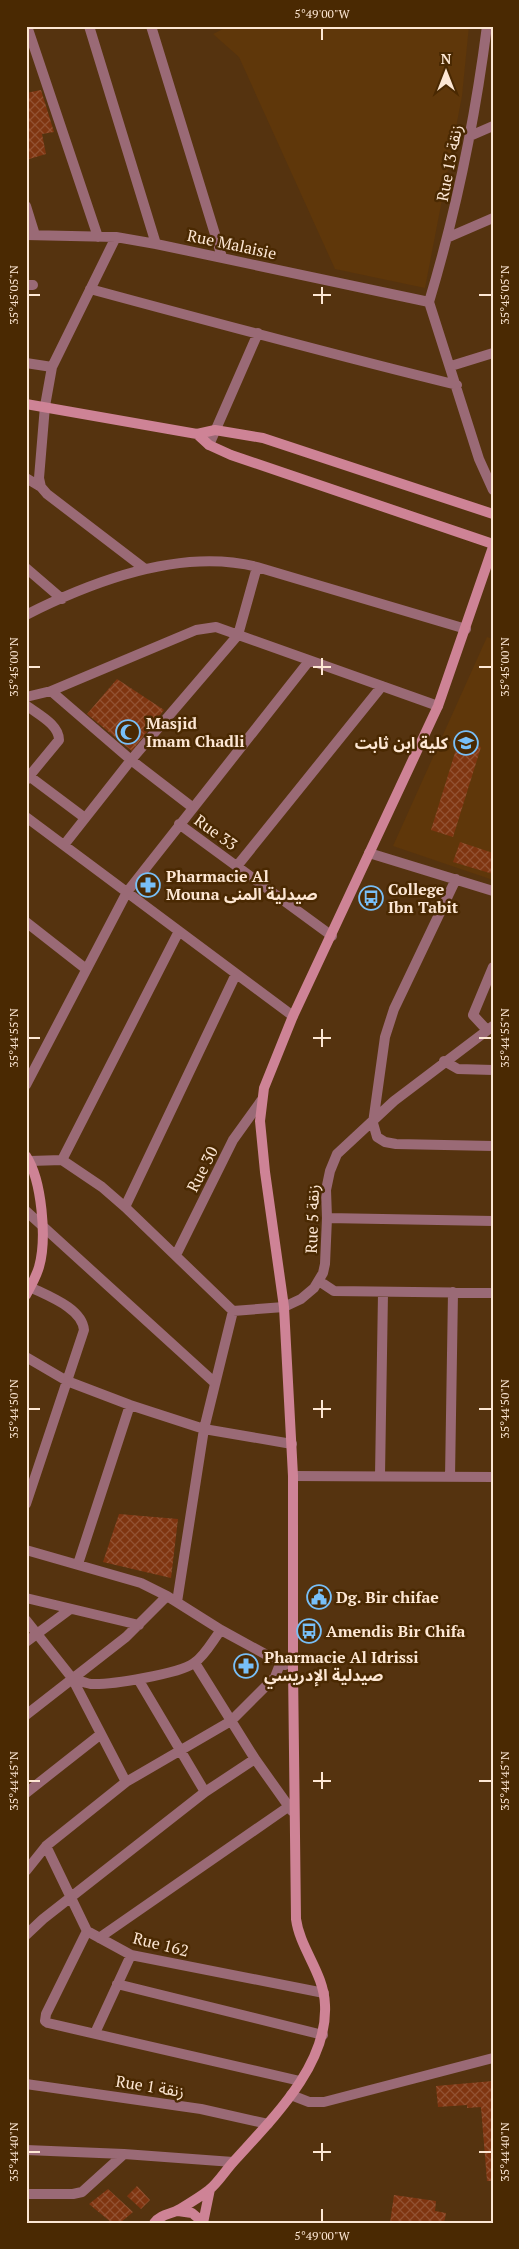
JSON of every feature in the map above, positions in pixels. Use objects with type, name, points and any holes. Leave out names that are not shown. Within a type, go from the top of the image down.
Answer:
[{"type":"street","points":[[27,26],[98,237]]},
{"type":"street","points":[[90,26],[156,244]]},
{"type":"street","points":[[151,26],[222,257]]},
{"type":"street","name":"Rue 13 زنقة","points":[[429,302],[449,237],[489,37],[487,26]]},
{"type":"street","points":[[470,136],[493,126]]},
{"type":"street","points":[[26,206],[30,235]]},
{"type":"street","points":[[449,237],[493,218]]},
{"type":"street","name":"Rue Malaisie","points":[[30,235],[116,237],[222,257],[429,302]]},
{"type":"street","points":[[41,487],[39,478],[40,452],[52,367],[116,237]]},
{"type":"street","points":[[90,289],[258,333],[311,350],[457,385]]},
{"type":"street","points":[[429,302],[451,366],[479,459],[493,490]]},
{"type":"street","points":[[209,445],[258,333]]},
{"type":"street","points":[[451,366],[493,353]]},
{"type":"street","points":[[26,363],[52,367]]},
{"type":"street","points":[[26,404],[196,434],[215,430],[263,438],[493,514]]},
{"type":"street","points":[[154,2223],[166,2213],[178,2210],[210,2189],[268,2124],[291,2095],[317,2053],[323,2035],[326,2006],[324,1993],[297,1925],[293,1668],[294,1476],[284,1307],[262,1146],[261,1101],[270,1072],[294,1016],[438,706],[493,546],[301,480],[209,445],[196,434]]},
{"type":"street","points":[[26,478],[41,487],[145,569]]},
{"type":"street","points":[[26,615],[62,599],[145,569],[207,561],[222,561],[257,567],[466,629]]},
{"type":"street","points":[[64,845],[131,760],[238,634],[257,567]]},
{"type":"street","points":[[26,568],[62,599]]},
{"type":"street","points":[[26,696],[51,692],[196,630],[216,626],[438,706]]},
{"type":"street","points":[[26,1085],[126,892],[309,661]]},
{"type":"street","points":[[237,866],[382,686]]},
{"type":"street","points":[[51,692],[131,760],[192,807]]},
{"type":"street","points":[[26,705],[52,726],[59,735],[59,740],[28,778],[85,818]]},
{"type":"street","points":[[26,817],[294,1016]]},
{"type":"street","name":"Rue 33","points":[[179,824],[332,936]]},
{"type":"street","points":[[369,853],[493,891]]},
{"type":"street","points":[[456,879],[394,1008],[385,1037],[373,1123],[376,1137],[385,1142],[396,1144],[493,1146]]},
{"type":"street","points":[[28,927],[86,969]]},
{"type":"street","points":[[62,1160],[179,931]]},
{"type":"street","points":[[489,1027],[473,1016],[493,968]]},
{"type":"street","points":[[126,1207],[236,974]]},
{"type":"street","name":"Rue 5 زنقة","points":[[233,1311],[284,1307],[301,1299],[319,1282],[323,1274],[327,1255],[328,1218],[326,1190],[334,1158],[394,1101],[489,1027]]},
{"type":"street","points":[[444,1062],[458,1069],[493,1070]]},
{"type":"street","name":"Rue 30","points":[[176,1255],[233,1140],[261,1101]]},
{"type":"street","points":[[26,1504],[82,1338],[83,1325],[80,1317],[72,1311],[28,1291],[40,1265],[43,1227],[41,1205],[28,1159],[62,1160],[102,1187],[126,1207],[233,1311],[204,1429],[177,1602]]},
{"type":"street","points":[[26,1211],[215,1383]]},
{"type":"street","points":[[328,1218],[493,1221]]},
{"type":"street","points":[[319,1282],[334,1291],[493,1293]]},
{"type":"street","points":[[450,1477],[453,1292]]},
{"type":"street","points":[[380,1475],[383,1293]]},
{"type":"street","points":[[26,1356],[67,1381],[130,1405],[204,1429],[292,1444]]},
{"type":"street","points":[[78,1564],[130,1405]]},
{"type":"street","points":[[294,1476],[493,1477]]},
{"type":"street","points":[[26,1550],[141,1583],[167,1596],[280,1664],[293,1668]]},
{"type":"street","points":[[26,1715],[139,1625],[167,1596]]},
{"type":"street","points":[[26,1598],[69,1610],[139,1625]]},
{"type":"street","points":[[26,1642],[69,1610]]},
{"type":"street","points":[[26,1620],[72,1678],[126,1782]]},
{"type":"street","points":[[72,1678],[89,1684],[138,1679],[181,1669],[194,1663],[221,1630]]},
{"type":"street","points":[[194,1663],[255,1759],[296,1816]]},
{"type":"street","points":[[26,1871],[46,1846],[126,1782],[231,1721],[275,1677],[280,1664]]},
{"type":"street","points":[[138,1679],[205,1792]]},
{"type":"street","points":[[26,1793],[101,1734]]},
{"type":"street","points":[[26,1935],[205,1792],[255,1759]]},
{"type":"street","points":[[99,1938],[288,1806]]},
{"type":"street","points":[[46,1846],[87,1931],[45,2018],[48,2023],[300,2081]]},
{"type":"street","name":"Rue 162","points":[[87,1931],[131,1955],[324,1993]]},
{"type":"street","points":[[94,2033],[131,1955]]},
{"type":"street","points":[[117,1984],[323,2035]]},
{"type":"street","points":[[291,2095],[308,2102],[324,2102],[493,2058]]},
{"type":"street","name":"Rue 1 زنقة","points":[[26,2084],[201,2109],[268,2124]]},
{"type":"street","points":[[26,2150],[124,2154],[233,2162]]},
{"type":"street","points":[[26,2194],[73,2194],[82,2192],[124,2154]]},
{"type":"street","points":[[178,2210],[192,2214],[204,2223],[210,2189]]},
{"type":"shaded area","points":[[229,26],[469,26],[462,96],[425,288],[335,269],[239,57],[213,34]]},
{"type":"shaded area","name":"كلية ابن ثابت","points":[[487,637],[493,639],[493,880],[393,846]]},
{"type":"building","points":[[41,90],[54,132],[42,134],[46,154],[26,160],[26,93]]},
{"type":"building","name":"Masjid Imam Chadli","points":[[117,679],[164,710],[132,751],[87,714]]},
{"type":"building","points":[[459,740],[481,747],[453,837],[431,830]]},
{"type":"building","points":[[460,842],[493,853],[493,874],[453,862]]},
{"type":"building","points":[[119,1514],[178,1519],[171,1578],[103,1562]]},
{"type":"building","points":[[493,2081],[493,2181],[487,2181],[481,2107],[467,2108],[467,2105],[438,2107],[436,2086]]},
{"type":"building","points":[[137,2186],[150,2200],[141,2209],[127,2196]]},
{"type":"building","points":[[108,2189],[133,2212],[120,2223],[112,2223],[89,2204]]},
{"type":"building","points":[[394,2195],[436,2201],[435,2211],[446,2213],[444,2223],[390,2223]]},
{"type":"place","name":"Masjid Imam Chadli","points":[[128,732]]},
{"type":"place","name":"كلية ابن ثابت","points":[[466,743]]},
{"type":"place","name":"Pharmacie Al Mouna صيدلية المنى","points":[[148,885]]},
{"type":"place","name":"College Ibn Tabit","points":[[371,898]]},
{"type":"place","name":"Dg. Bir chifae","points":[[319,1597]]},
{"type":"place","name":"Amendis Bir Chifa","points":[[309,1631]]},
{"type":"place","name":"Pharmacie Al Idrissi صيدلية الإدريسي","points":[[246,1666]]}]
